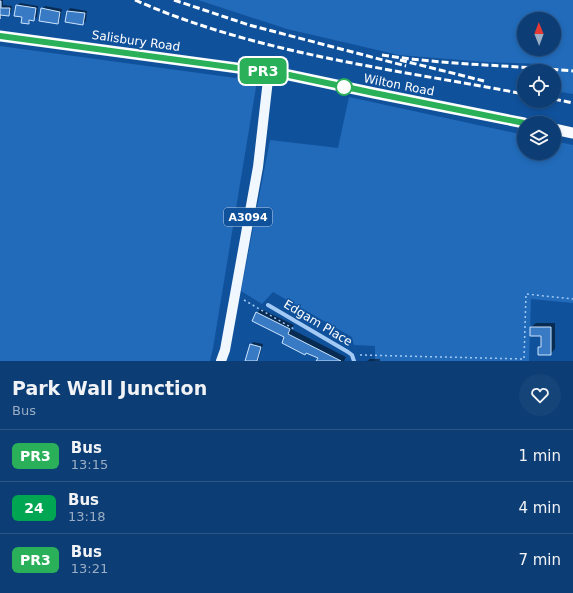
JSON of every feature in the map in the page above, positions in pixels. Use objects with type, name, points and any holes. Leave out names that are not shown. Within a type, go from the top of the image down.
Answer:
[{"type":"highway","name":"Salisbury Road","points":[[0,36],[269,72]]},
{"type":"highway","name":"Wilton Road","points":[[269,72],[517,122]]},
{"type":"highway","points":[[561,130],[573,133]]},
{"type":"main road","name":"A3094","points":[[221,361],[225,350],[258,167],[269,72]]},
{"type":"street","name":"Edgam Place","points":[[268,305],[352,355],[354,361]]},
{"type":"path","points":[[352,355],[524,359],[526,294],[573,299]]},
{"type":"shaded area","points":[[198,0],[573,0],[573,94],[561,92],[561,64],[485,62],[399,55],[287,29]]},
{"type":"shaded area","points":[[0,46],[257,81],[210,361],[0,361]]},
{"type":"shaded area","points":[[349,97],[517,133],[517,160],[561,160],[561,142],[573,145],[573,303],[531,299],[529,361],[375,361],[375,346],[354,345],[352,337],[273,292],[262,304],[241,291],[270,140],[338,148]]},
{"type":"building","points":[[0,1],[1,8],[10,8],[9,16],[0,15]]},
{"type":"building","points":[[16,5],[36,8],[34,21],[29,20],[29,24],[21,23],[22,17],[14,16]]},
{"type":"building","points":[[41,8],[60,12],[58,24],[39,21]]},
{"type":"building","points":[[67,11],[85,13],[83,25],[65,22]]},
{"type":"building","points":[[256,312],[290,329],[288,334],[341,361],[316,361],[318,358],[306,353],[305,355],[282,343],[284,337],[252,321]]},
{"type":"building","points":[[530,327],[551,327],[551,355],[538,355],[538,347],[541,347],[541,336],[530,336]]},
{"type":"building","points":[[250,344],[261,347],[257,361],[245,361]]},
{"type":"railway","points":[[135,0],[181,19],[277,47],[376,68],[517,93]]},
{"type":"railway","points":[[174,0],[249,25],[406,66]]},
{"type":"railway","points":[[382,55],[453,63],[573,71]]},
{"type":"railway","points":[[400,60],[484,81]]},
{"type":"railway","points":[[561,100],[573,103]]},
{"type":"bus line","name":"PR3","points":[[0,36],[289,75],[517,122]]}]
